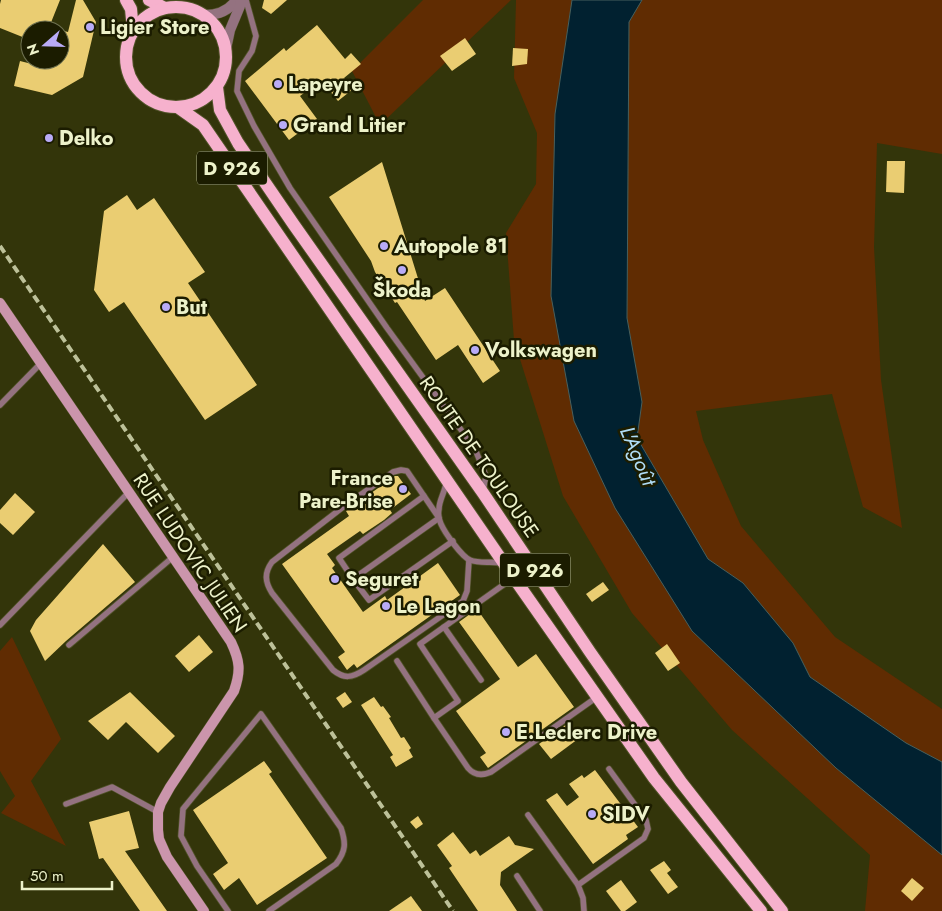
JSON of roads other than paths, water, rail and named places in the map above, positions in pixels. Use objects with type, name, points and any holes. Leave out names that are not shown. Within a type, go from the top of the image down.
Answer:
[{"type":"main road","name":"D 926","points":[[126,0],[131,9],[133,30]]},
{"type":"main road","name":"D 926","points":[[149,0],[165,8]]},
{"type":"main road","name":"D 926","points":[[179,108],[164,107],[150,101],[138,91],[130,78],[126,62],[127,45],[133,30],[152,12],[178,6],[192,9],[204,15],[219,29],[224,39],[226,62],[224,75],[217,87]]},
{"type":"main road","name":"ROUTE DE TOULOUSE","points":[[217,87],[220,110],[238,142],[294,225],[483,494],[681,782],[782,911]]},
{"type":"main road","points":[[179,108],[194,105],[207,98],[217,87]]},
{"type":"main road","name":"ROUTE DE TOULOUSE","points":[[179,108],[203,125],[514,578],[654,778],[762,911]]},
{"type":"main road","name":"RUE LUDOVIC JULIEN","points":[[0,303],[231,642],[236,654],[239,666],[238,679],[234,691],[170,787],[158,812],[158,830],[162,848],[204,911]]},
{"type":"street","points":[[204,15],[222,12],[233,5],[236,0]]},
{"type":"street","points":[[226,49],[230,30],[241,0]]},
{"type":"lane","points":[[246,0],[256,36],[252,51],[239,71],[236,91],[290,188],[387,328],[475,449],[486,476],[483,494]]},
{"type":"lane","points":[[0,406],[41,363]]},
{"type":"lane","points":[[469,560],[466,591],[462,601],[364,670],[351,677],[339,675],[333,670],[272,593],[266,577],[272,562],[343,507],[393,472],[401,470],[407,471],[462,554],[469,560],[505,564]]},
{"type":"lane","points":[[439,518],[440,503],[446,478]]},
{"type":"lane","points":[[0,625],[128,493]]},
{"type":"lane","points":[[424,496],[339,558],[369,600],[452,541]]},
{"type":"lane","points":[[354,579],[439,518]]},
{"type":"lane","points":[[69,646],[173,557]]},
{"type":"lane","points":[[434,718],[458,701],[420,644],[514,578]]},
{"type":"lane","points":[[444,627],[481,680]]},
{"type":"lane","points":[[397,661],[471,772],[483,775],[598,697]]},
{"type":"lane","points":[[228,911],[197,866],[181,836],[183,809],[262,714],[341,828],[345,847],[342,856],[336,864],[269,911]]},
{"type":"lane","points":[[578,885],[644,838],[648,830],[646,820],[609,769]]},
{"type":"lane","points":[[66,804],[112,787],[158,812]]},
{"type":"lane","points":[[528,815],[578,885],[583,898],[584,911]]},
{"type":"lane","points":[[517,876],[540,911]]},
{"type":"water","name":"L'Agoût","points":[[572,0],[642,0],[629,22],[627,318],[642,402],[637,438],[708,559],[743,583],[793,643],[810,677],[906,743],[942,762],[942,855],[836,768],[692,631],[615,508],[574,421],[551,296],[555,114]]},
{"type":"railway","points":[[0,246],[453,911]]},
{"type":"place","name":"Ligier Store","points":[[90,27]]},
{"type":"place","name":"Lapeyre","points":[[278,84]]},
{"type":"place","name":"Grand Litier","points":[[283,125]]},
{"type":"place","name":"Delko","points":[[49,138]]},
{"type":"place","name":"Autopole 81","points":[[384,246]]},
{"type":"place","name":"Škoda","points":[[402,270]]},
{"type":"place","name":"But","points":[[166,307]]},
{"type":"place","name":"Volkswagen","points":[[475,350]]},
{"type":"place","name":"France Pare-Brise","points":[[403,489]]},
{"type":"place","name":"Seguret","points":[[335,579]]},
{"type":"place","name":"Le Lagon","points":[[386,606]]},
{"type":"place","name":"E.Leclerc Drive","points":[[506,732]]},
{"type":"place","name":"SIDV","points":[[592,814]]}]
